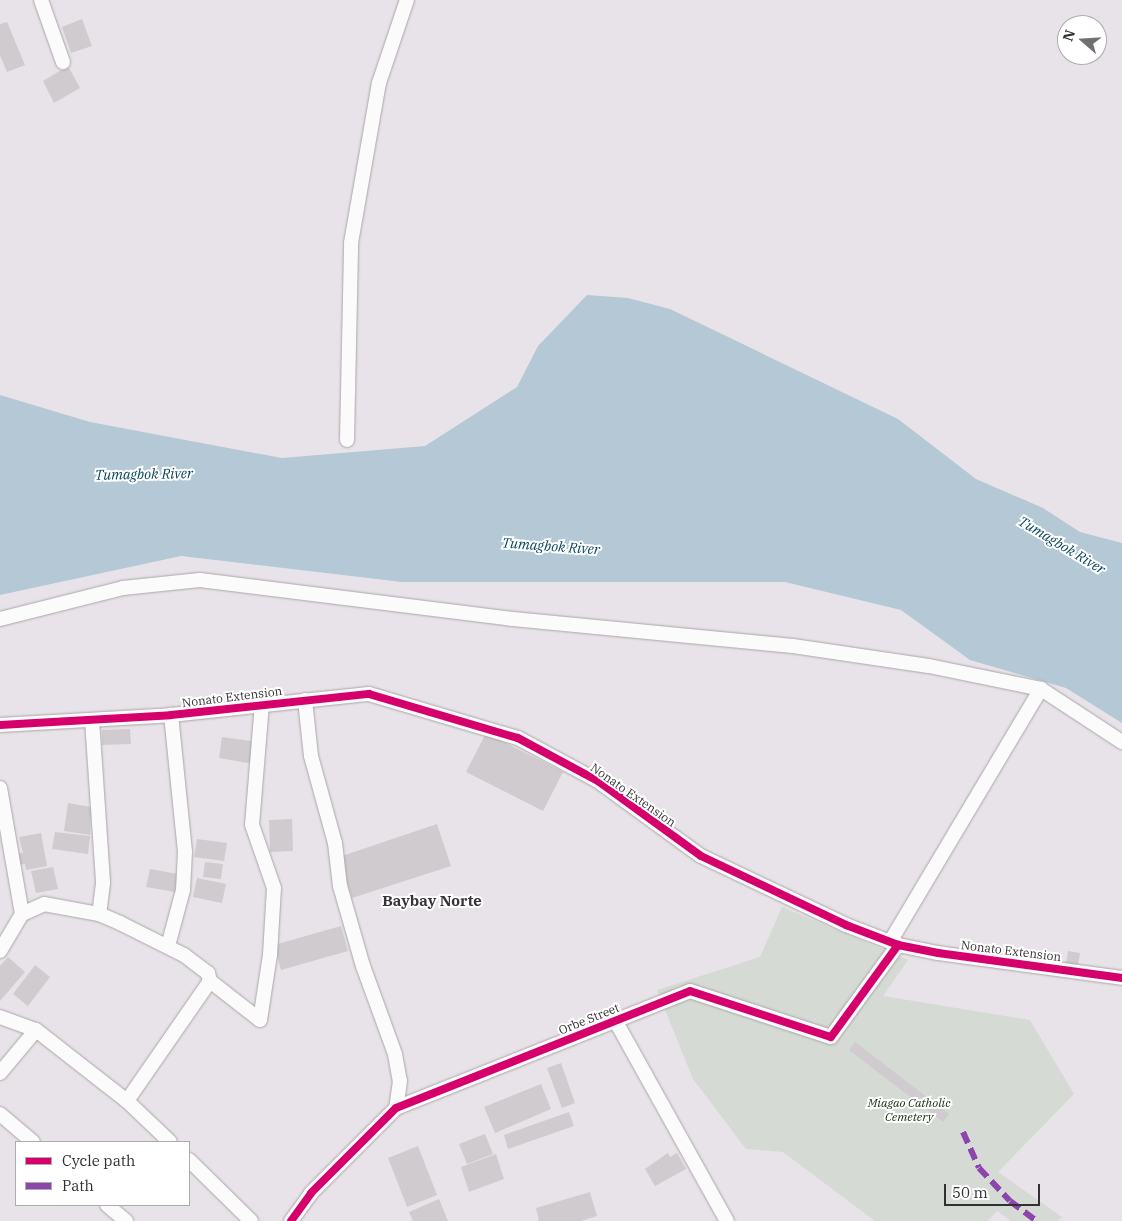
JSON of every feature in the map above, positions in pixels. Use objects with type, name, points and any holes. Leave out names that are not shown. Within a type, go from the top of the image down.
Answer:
[{"type":"street","points":[[40,0],[63,62]]},
{"type":"street","points":[[347,440],[350,243],[379,83],[407,0]]},
{"type":"street","points":[[0,619],[123,588],[200,580],[513,619],[793,646],[929,666],[1041,690],[1122,742]]},
{"type":"street","points":[[894,943],[1041,690]]},
{"type":"street","name":"Nonato Extension","points":[[0,725],[171,715],[262,703],[369,694],[518,738],[598,781],[684,845],[728,871],[894,943],[1122,978]]},
{"type":"street","points":[[305,700],[311,756],[334,844],[340,886],[363,966],[395,1054],[400,1081],[396,1108]]},
{"type":"street","points":[[0,951],[22,914],[44,904],[99,914],[168,946],[208,973],[210,981],[260,1020],[270,956],[274,888],[252,826],[262,703]]},
{"type":"street","points":[[168,946],[183,890],[185,852],[171,715]]},
{"type":"street","points":[[92,720],[103,883],[99,914]]},
{"type":"street","points":[[0,788],[22,914]]},
{"type":"street","name":"Orbe Street","points":[[292,1219],[311,1193],[396,1108],[690,992],[831,1037],[894,943]]},
{"type":"street","points":[[127,1101],[210,981]]},
{"type":"street","points":[[0,1017],[36,1030],[127,1101],[169,1141]]},
{"type":"street","points":[[615,1020],[728,1221]]},
{"type":"street","points":[[0,1073],[36,1030]]},
{"type":"street","points":[[0,1114],[32,1141]]},
{"type":"street","points":[[190,1161],[251,1221]]},
{"type":"street","points":[[108,1206],[126,1221]]},
{"type":"green space","name":"Miagao Catholic Cemetery","points":[[782,907],[908,960],[883,996],[1030,1020],[1074,1094],[998,1172],[1062,1217],[1058,1221],[1011,1221],[997,1211],[988,1221],[875,1221],[783,1152],[746,1149],[693,1079],[657,990],[760,957]]},
{"type":"water","name":"Tumagbok River","points":[[587,295],[628,298],[670,309],[898,419],[976,479],[1043,508],[1080,532],[1122,543],[1122,723],[1066,688],[970,660],[901,610],[785,582],[402,582],[181,556],[0,595],[0,395],[90,422],[282,458],[425,446],[517,387],[538,346]]},
{"type":"building","points":[[82,19],[92,46],[71,53],[62,27]]},
{"type":"building","points":[[7,22],[25,65],[7,72],[0,55],[0,24]]},
{"type":"building","points":[[68,66],[80,88],[54,103],[43,81]]},
{"type":"building","points":[[130,729],[131,744],[102,745],[102,730]]},
{"type":"building","points":[[486,733],[563,772],[543,811],[466,772]]},
{"type":"building","points":[[222,737],[257,742],[254,764],[219,758]]},
{"type":"building","points":[[68,803],[91,807],[90,835],[64,831]]},
{"type":"building","points":[[292,819],[293,851],[270,852],[269,820]]},
{"type":"building","points":[[437,824],[451,866],[352,898],[339,857]]},
{"type":"building","points":[[55,832],[90,836],[88,854],[52,849]]},
{"type":"building","points":[[41,833],[47,866],[26,870],[25,864],[18,865],[16,854],[23,853],[19,837]]},
{"type":"building","points":[[197,839],[227,843],[224,861],[194,857]]},
{"type":"building","points":[[205,862],[223,864],[221,879],[203,877]]},
{"type":"building","points":[[53,867],[58,889],[36,893],[31,871]]},
{"type":"building","points":[[150,869],[178,874],[175,892],[146,887]]},
{"type":"building","points":[[197,878],[226,884],[222,903],[193,897]]},
{"type":"building","points":[[341,926],[348,951],[281,970],[274,945]]},
{"type":"building","points":[[1068,951],[1080,953],[1078,966],[1066,965]]},
{"type":"building","points":[[8,957],[25,972],[0,1001],[0,966]]},
{"type":"building","points":[[35,965],[50,977],[28,1006],[13,994]]},
{"type":"building","points":[[855,1042],[949,1114],[943,1122],[849,1050]]},
{"type":"building","points":[[561,1063],[575,1103],[562,1108],[547,1068]]},
{"type":"building","points":[[541,1084],[551,1109],[495,1133],[484,1107]]},
{"type":"building","points":[[569,1112],[574,1126],[508,1149],[504,1135]]},
{"type":"building","points":[[485,1134],[493,1154],[467,1164],[459,1144]]},
{"type":"building","points":[[418,1146],[437,1195],[407,1207],[388,1158]]},
{"type":"building","points":[[668,1153],[670,1157],[677,1153],[686,1169],[655,1186],[645,1169]]},
{"type":"building","points":[[496,1154],[504,1179],[469,1192],[461,1167]]},
{"type":"building","points":[[590,1192],[597,1216],[581,1221],[539,1221],[536,1208]]},
{"type":"building","points":[[439,1199],[448,1221],[413,1221],[409,1212]]},
{"type":"marked path","points":[[963,1132],[979,1168],[1010,1201],[1037,1221]]},
{"type":"cycle path","points":[[0,725],[171,715],[369,694],[518,738],[598,781],[701,856],[846,925],[898,945],[938,953],[1122,978]]},
{"type":"cycle path","points":[[291,1221],[311,1193],[396,1108],[690,991],[831,1037],[898,945]]},
{"type":"district","name":"Baybay Norte","points":[[432,901]]}]
